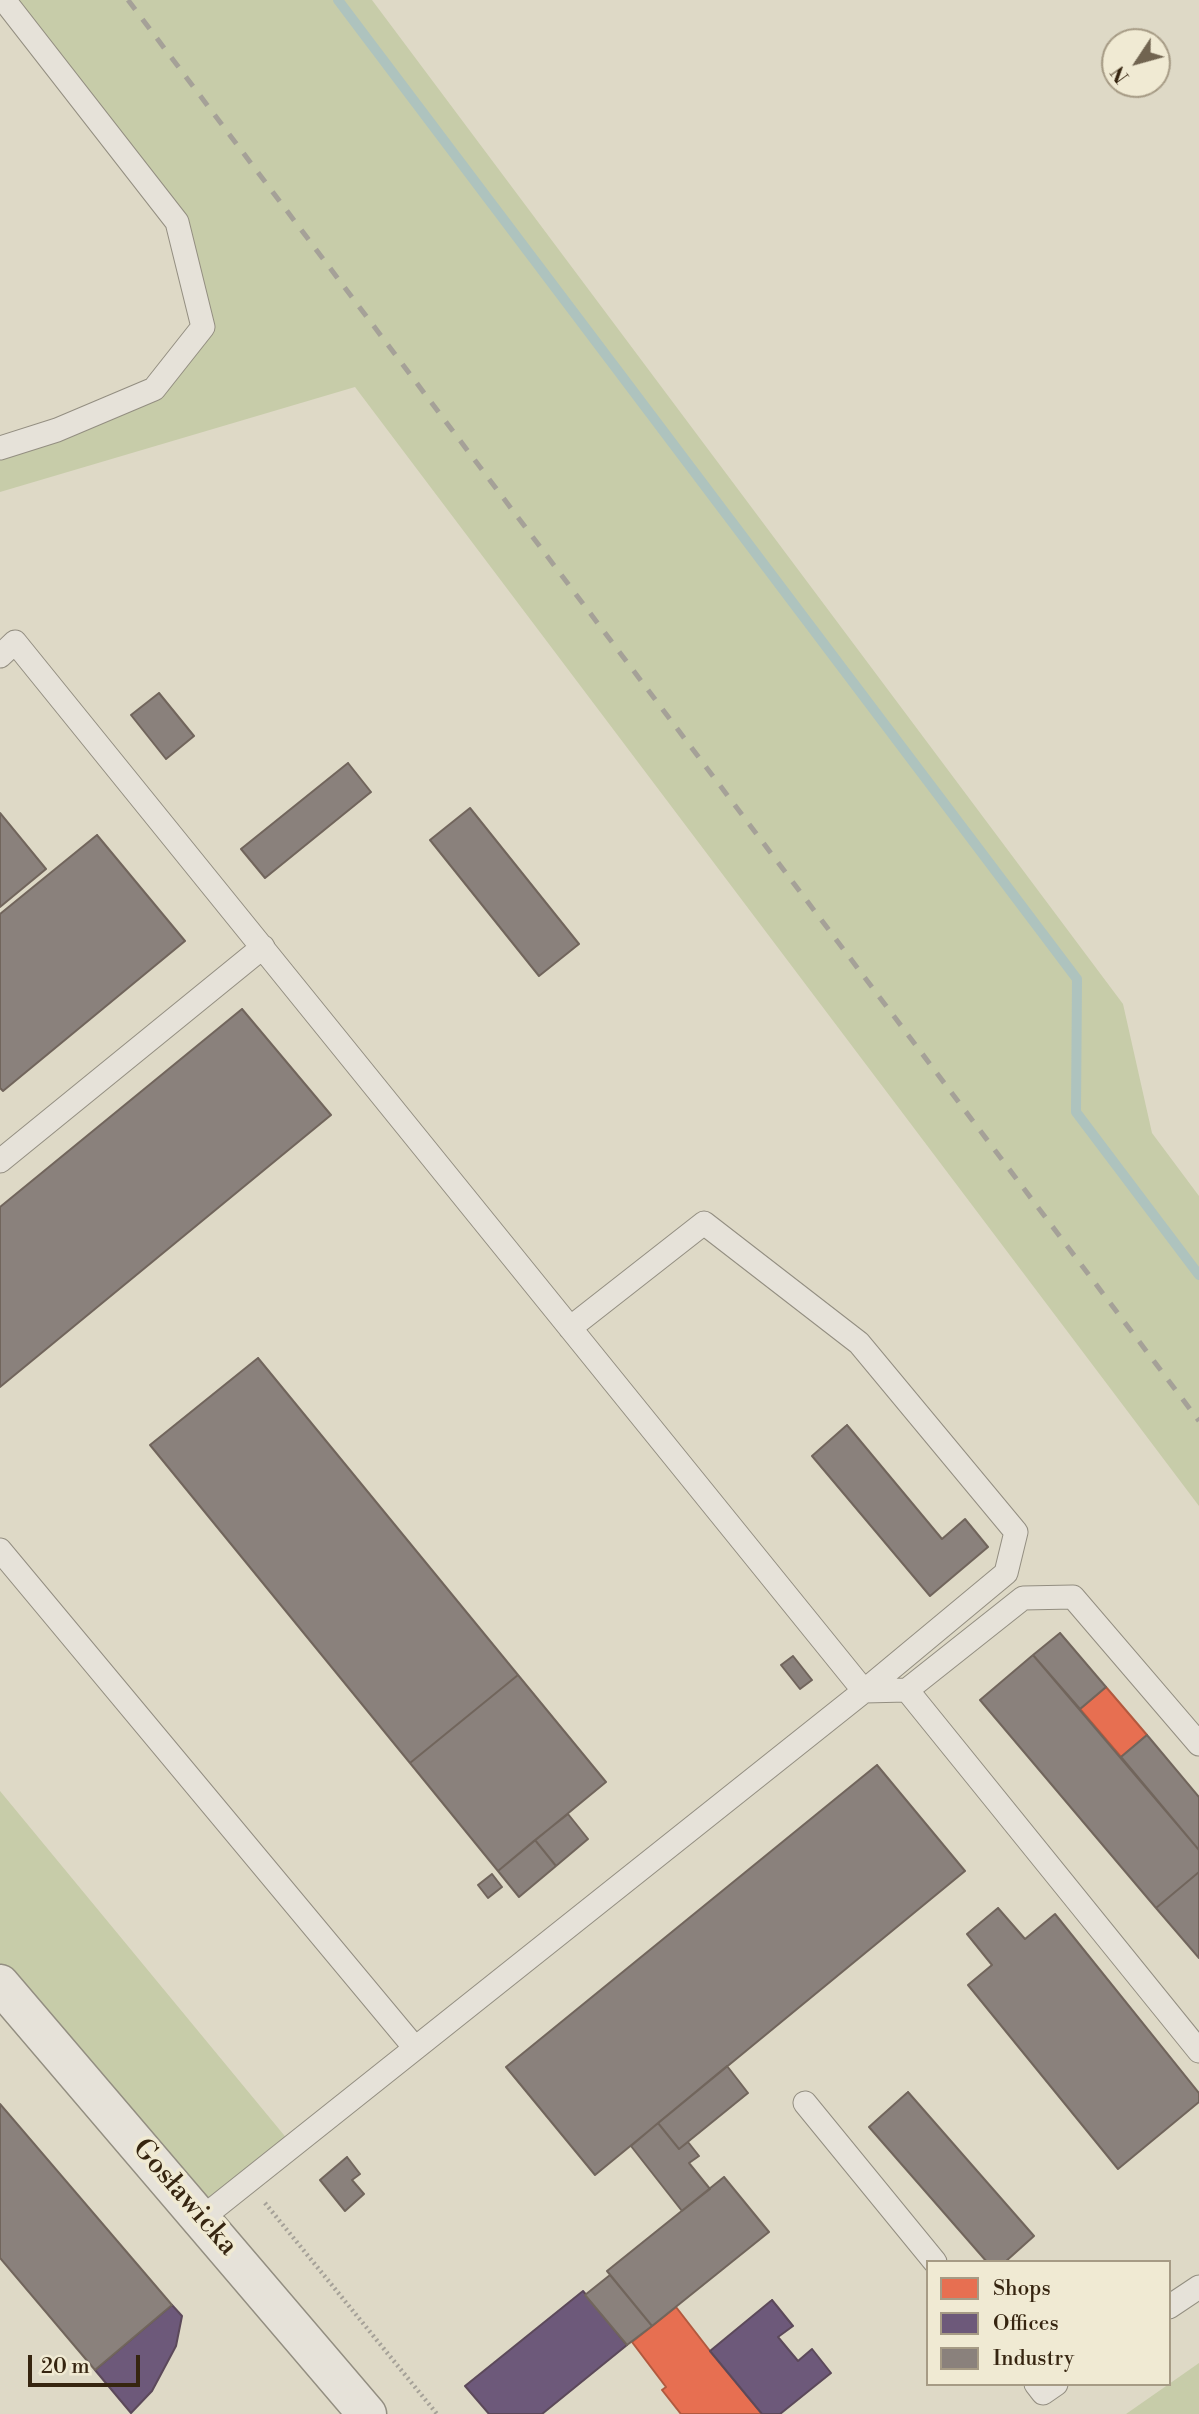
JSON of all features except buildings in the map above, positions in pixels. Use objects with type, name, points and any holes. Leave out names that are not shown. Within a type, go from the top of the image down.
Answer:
[{"type":"street","name":"Gosławicka","points":[[0,1984],[202,2218],[354,2410]]},
{"type":"lane","points":[[0,448],[57,430],[154,388],[203,327],[177,222],[4,0]]},
{"type":"lane","points":[[0,656],[15,642],[864,1690]]},
{"type":"lane","points":[[0,1161],[263,947]]},
{"type":"lane","points":[[202,2218],[864,1690],[1006,1573],[1016,1532],[859,1343],[704,1223],[570,1328]]},
{"type":"lane","points":[[0,1550],[415,2048]]},
{"type":"lane","points":[[864,1690],[907,1690],[1023,1598],[1073,1597],[1199,1744]]},
{"type":"lane","points":[[907,1690],[1199,2051]]},
{"type":"lane","points":[[805,2103],[933,2260]]},
{"type":"lane","points":[[1171,2307],[1199,2287]]},
{"type":"lane","points":[[1038,2386],[1043,2393],[1053,2386]]},
{"type":"path","points":[[248,2182],[437,2414]]},
{"type":"green space","points":[[4,0],[372,0],[1123,1004],[1152,1133],[1199,1196],[1199,1506],[355,387],[0,492],[0,448],[154,389],[203,327],[177,222]]},
{"type":"green space","points":[[0,1791],[293,2146],[202,2218],[0,1984]]},
{"type":"green space","points":[[1199,2363],[1199,2414],[1126,2414],[1166,2386],[1171,2386],[1171,2383]]},
{"type":"waterway","points":[[338,0],[1077,979],[1076,1112],[1199,1275]]},
{"type":"railway","points":[[128,0],[1199,1421]]}]
